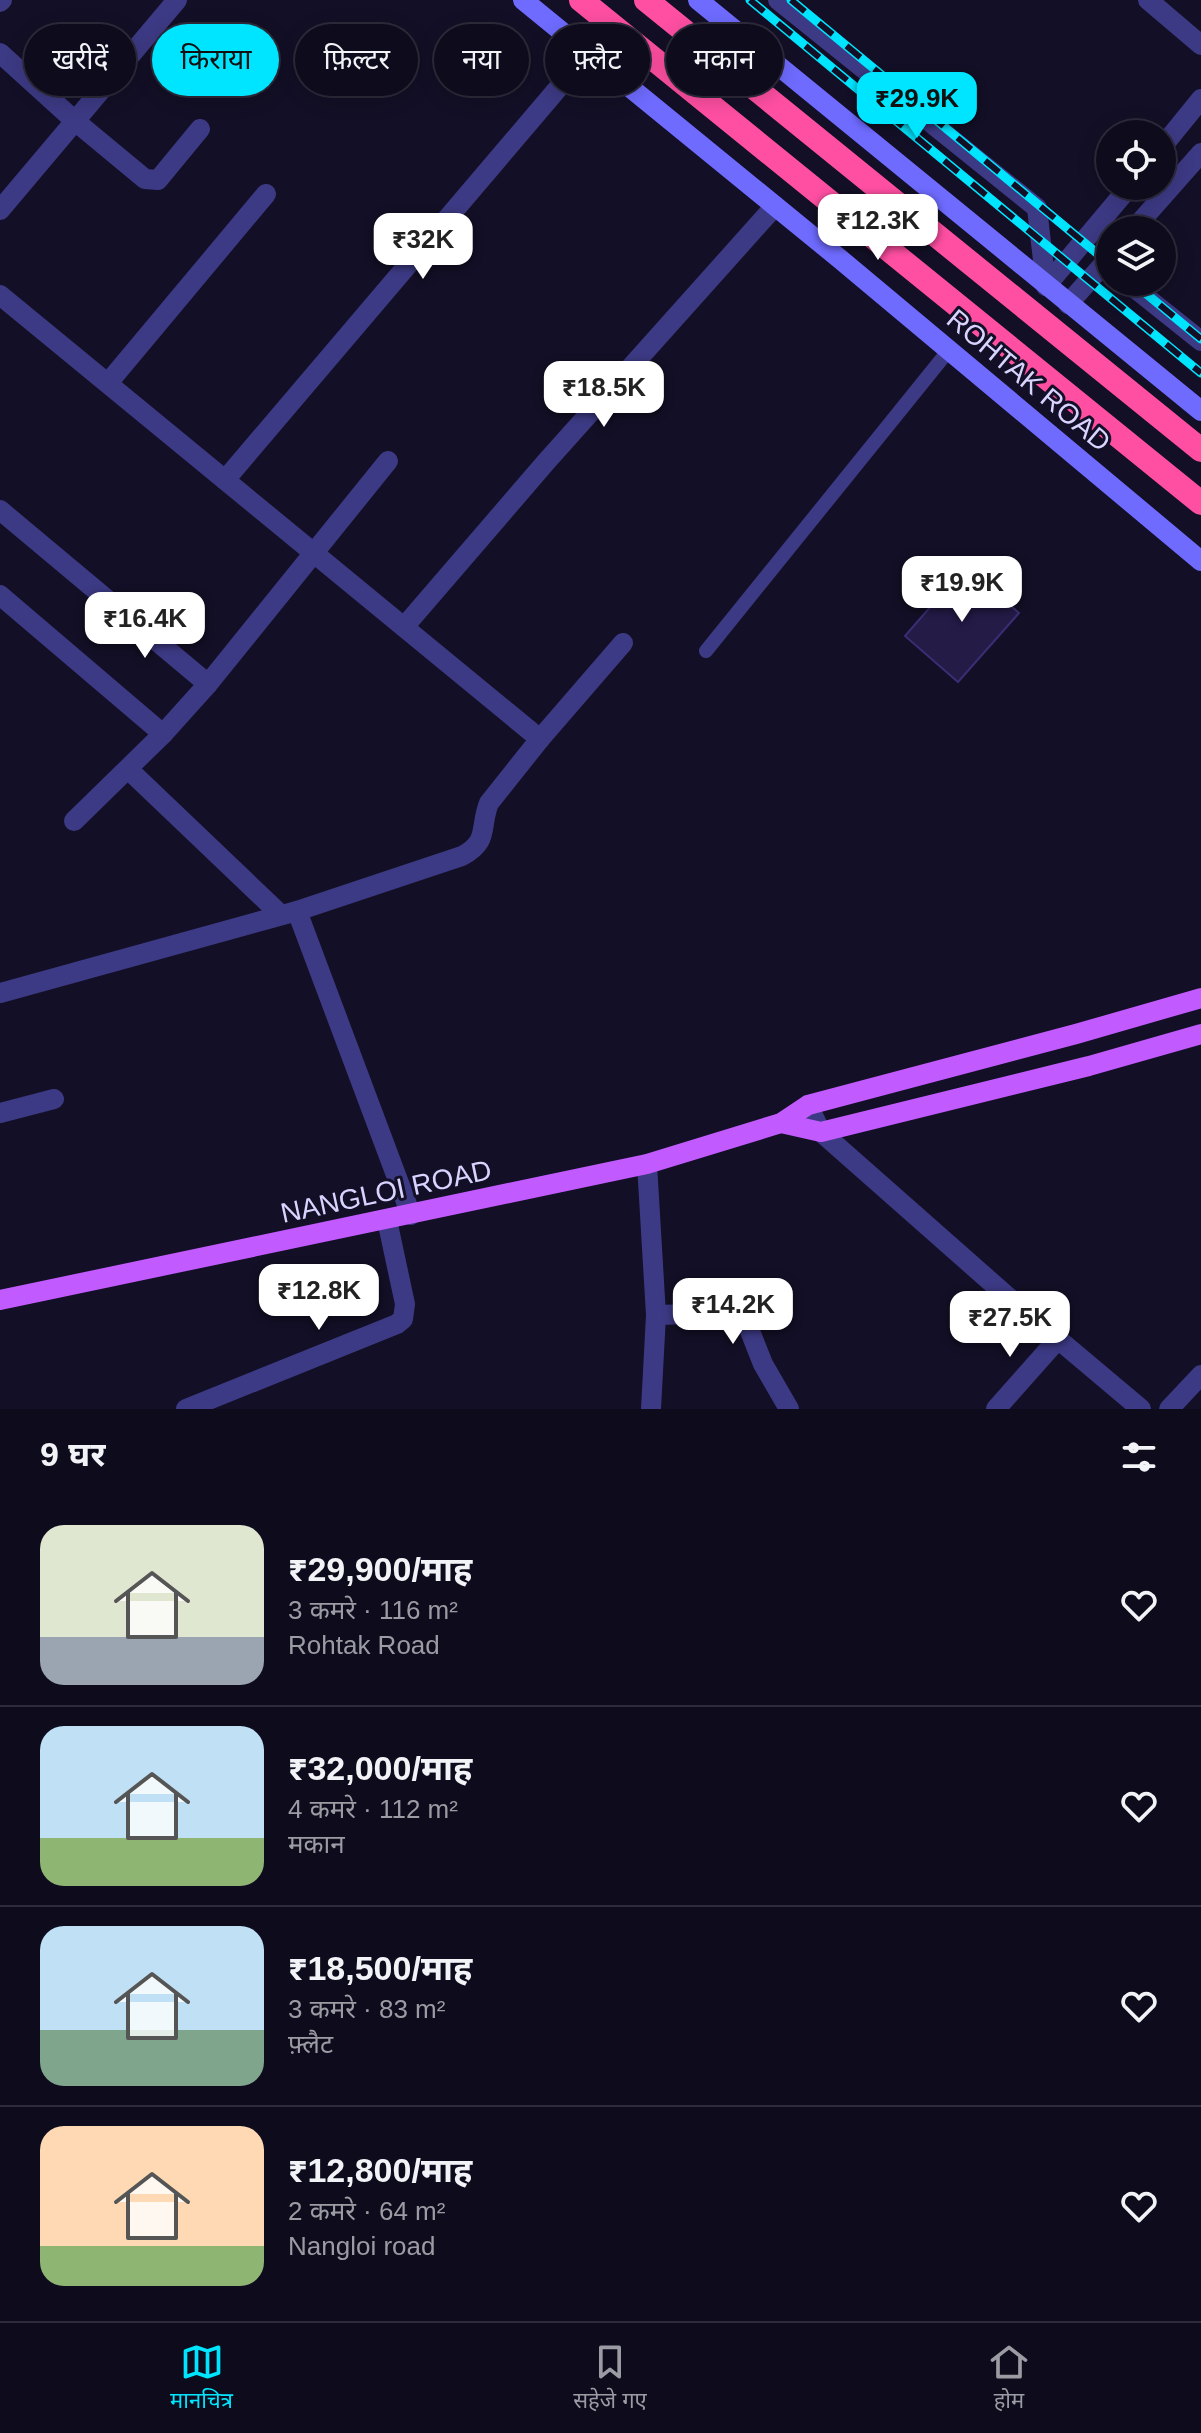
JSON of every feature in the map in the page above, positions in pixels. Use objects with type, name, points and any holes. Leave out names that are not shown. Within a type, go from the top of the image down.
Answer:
[{"type":"highway","points":[[581,0],[1201,503]]},
{"type":"highway","points":[[646,0],[1201,450]]},
{"type":"main road","points":[[781,1123],[808,1105],[1201,998]]},
{"type":"main road","points":[[781,1123],[821,1132],[1089,1066],[1201,1034]]},
{"type":"main road","name":"NANGLOI ROAD","points":[[0,1300],[647,1164],[781,1123]]},
{"type":"street","points":[[0,210],[177,0]]},
{"type":"street","name":"ROHTAK ROAD","points":[[523,0],[552,24]]},
{"type":"street","points":[[698,0],[1201,411]]},
{"type":"street","points":[[778,0],[1037,208],[1046,286]]},
{"type":"street","points":[[1148,0],[1201,45]]},
{"type":"street","points":[[0,53],[145,179],[152,181],[162,175],[200,129]]},
{"type":"street","points":[[225,480],[551,96]]},
{"type":"street","name":"ROHTAK ROAD","points":[[641,96],[1201,561]]},
{"type":"street","points":[[1176,130],[1201,99]]},
{"type":"street","points":[[1145,216],[1201,153]]},
{"type":"street","points":[[108,383],[266,194]]},
{"type":"street","points":[[1046,286],[1118,200]]},
{"type":"street","points":[[404,627],[546,462],[775,206]]},
{"type":"street","points":[[1068,304],[1096,275]]},
{"type":"street","points":[[0,295],[540,739]]},
{"type":"street","points":[[1145,296],[1201,341]]},
{"type":"street","points":[[74,821],[163,734],[208,684],[388,461]]},
{"type":"street","points":[[0,510],[208,684]]},
{"type":"street","points":[[0,595],[163,734]]},
{"type":"street","points":[[0,993],[289,913],[474,850],[481,842],[489,803],[623,643]]},
{"type":"street","points":[[128,769],[289,913],[411,1215]]},
{"type":"street","points":[[0,1113],[54,1099]]},
{"type":"street","points":[[808,1105],[821,1132],[1141,1409]]},
{"type":"street","points":[[647,1164],[656,1315],[651,1409]]},
{"type":"street","points":[[187,1409],[299,1365],[403,1319],[405,1304],[387,1220]]},
{"type":"street","points":[[656,1315],[730,1313],[738,1316],[751,1330],[763,1364],[789,1409]]},
{"type":"street","points":[[996,1409],[1058,1339]]},
{"type":"street","points":[[1169,1409],[1201,1375]]},
{"type":"lane","points":[[706,651],[949,350]]},
{"type":"building","points":[[966,566],[1019,613],[958,682],[905,636]]},
{"type":"railway","points":[[750,0],[1201,373]]},
{"type":"railway","points":[[791,0],[1096,252]]},
{"type":"railway","points":[[1149,296],[1201,339]]}]
